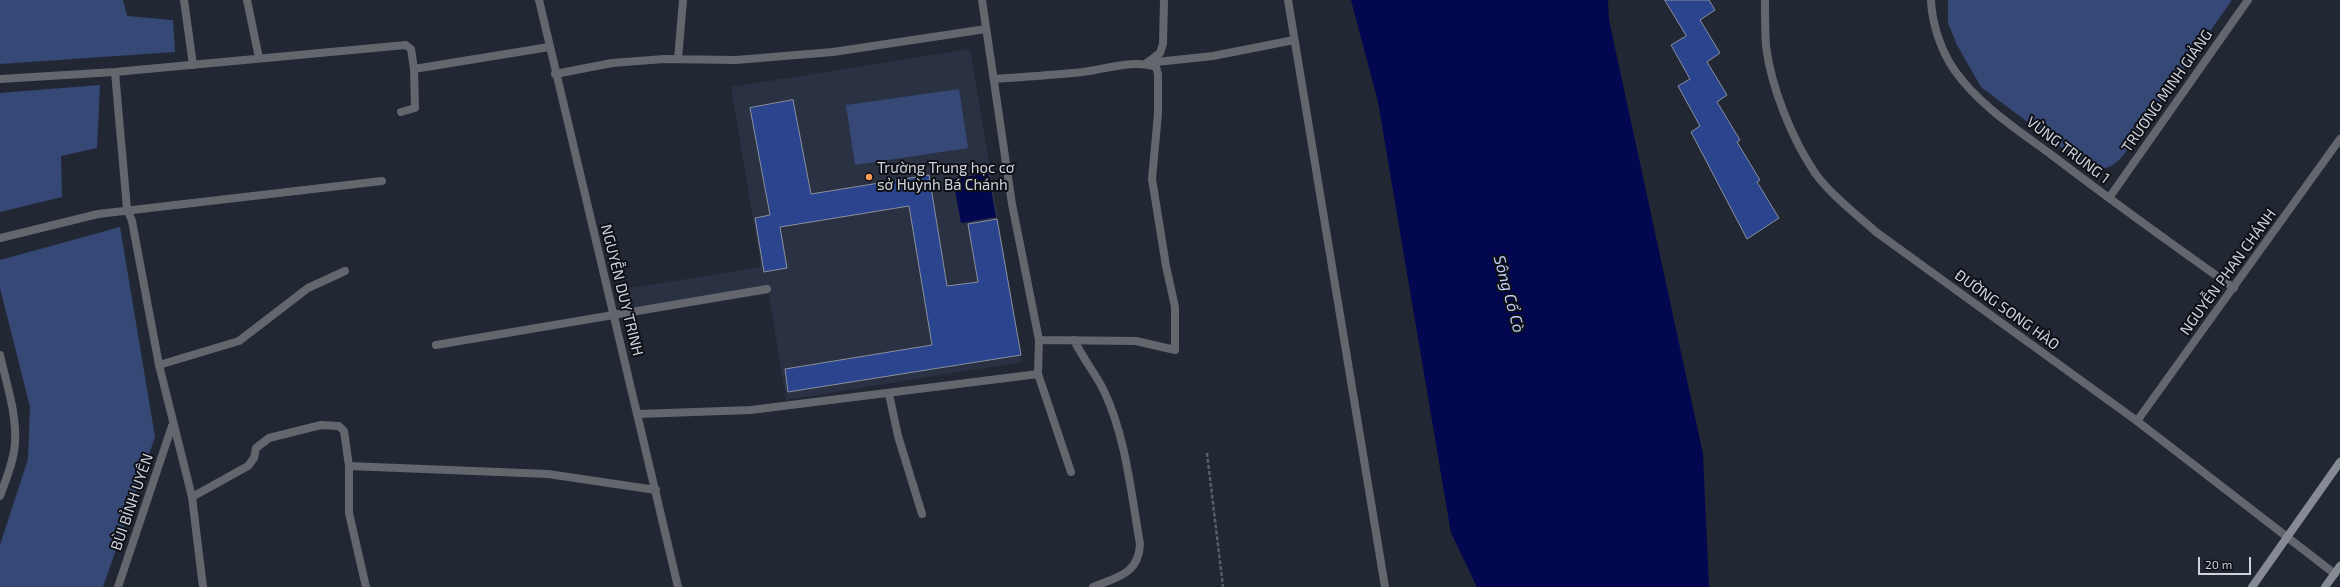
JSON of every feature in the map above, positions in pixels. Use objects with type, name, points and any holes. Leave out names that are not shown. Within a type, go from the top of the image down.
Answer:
[{"type":"main road","points":[[2252,587],[2340,462]]},
{"type":"main road","points":[[2325,587],[2337,576],[2340,566]]},
{"type":"street","points":[[184,0],[194,65]]},
{"type":"street","points":[[247,0],[258,58]]},
{"type":"street","name":"NGUYỄN DUY TRINH","points":[[539,0],[555,74],[612,314],[638,414],[678,587]]},
{"type":"street","points":[[678,59],[683,0]]},
{"type":"street","points":[[982,0],[1012,204],[1038,340],[1038,374],[1071,472]]},
{"type":"street","points":[[1147,64],[1160,53],[1162,44],[1164,0]]},
{"type":"street","points":[[1288,0],[1385,587]]},
{"type":"street","name":"ĐƯỜNG SONG HÀO","points":[[1765,0],[1766,46],[1775,85],[1793,135],[1816,174],[1876,232],[2137,421],[2337,576]]},
{"type":"street","name":"VÙNG TRUNG 1","points":[[1931,0],[1931,10],[1941,45],[1955,70],[1975,96],[2109,198],[2234,288]]},
{"type":"street","name":"TRƯƠNG MINH GIẢNG","points":[[2109,198],[2248,0]]},
{"type":"street","points":[[555,74],[612,63],[678,59],[736,60],[833,52],[986,29]]},
{"type":"street","points":[[994,79],[1213,56],[1294,40]]},
{"type":"street","points":[[0,79],[115,72],[400,44],[406,45],[411,49],[414,69],[415,108],[401,112]]},
{"type":"street","points":[[414,69],[549,47]]},
{"type":"street","points":[[1038,340],[1136,341],[1174,350],[1175,307],[1165,259],[1152,179],[1158,114],[1158,74],[1156,67],[1147,64]]},
{"type":"street","points":[[115,72],[127,209],[132,221],[158,365],[192,497],[203,587]]},
{"type":"street","name":"NGUYỄN PHAN CHÁNH","points":[[2137,421],[2340,139]]},
{"type":"street","points":[[0,238],[91,215],[127,209],[382,181]]},
{"type":"street","points":[[158,365],[239,341],[308,288],[345,271]]},
{"type":"street","points":[[436,345],[612,314],[767,289]]},
{"type":"street","points":[[1074,340],[1084,360],[1103,388],[1113,415],[1140,544],[1140,556],[1132,569],[1093,587]]},
{"type":"street","points":[[0,496],[12,460],[15,442],[14,424],[1,360]]},
{"type":"street","points":[[638,414],[751,410],[889,394],[1038,374]]},
{"type":"street","points":[[889,394],[898,436],[922,514]]},
{"type":"street","name":"BÙI BỈNH UYÊN","points":[[118,587],[173,425]]},
{"type":"street","points":[[192,497],[248,466],[254,458],[256,448],[269,438],[321,425],[339,426],[344,430],[350,466],[349,513],[366,587]]},
{"type":"street","points":[[350,466],[548,474],[656,490]]},
{"type":"path","points":[[1207,453],[1223,587]]},
{"type":"shaded area","points":[[0,0],[123,0],[127,16],[173,20],[175,52],[0,64]]},
{"type":"shaded area","points":[[1948,0],[2232,0],[2122,157],[2113,165],[2098,168],[2082,163],[1981,87],[1957,45],[1948,23]]},
{"type":"shaded area","name":"Trường Trung học cơ sở Huỳnh Bá Chánh","points":[[970,49],[1022,362],[786,400],[769,294],[629,316],[624,289],[761,267],[731,87]]},
{"type":"shaded area","points":[[100,85],[97,148],[61,156],[62,197],[0,212],[0,93]]},
{"type":"shaded area","points":[[959,89],[968,148],[855,165],[846,105]]},
{"type":"shaded area","points":[[120,227],[155,437],[103,587],[0,587],[0,545],[28,459],[30,407],[0,288],[0,260]]},
{"type":"water","name":"Sông Cổ Cò","points":[[1351,0],[1608,0],[1609,20],[1703,454],[1709,587],[1477,587],[1451,533],[1378,102]]},
{"type":"water","points":[[988,173],[996,217],[961,223],[953,179]]},
{"type":"building","points":[[1665,0],[1709,0],[1715,10],[1700,20],[1720,53],[1707,62],[1727,95],[1717,102],[1740,140],[1737,142],[1760,180],[1757,182],[1779,218],[1747,239],[1691,132],[1700,126],[1678,86],[1690,79],[1671,45],[1686,36]]},
{"type":"building","points":[[793,100],[811,194],[929,175],[947,286],[978,282],[968,224],[997,219],[1021,355],[788,392],[785,369],[932,345],[909,206],[780,227],[787,268],[764,272],[755,218],[770,215],[750,108]]},
{"type":"place","name":"Trường Trung học cơ sở Huỳnh Bá Chánh","points":[[869,177]]}]
